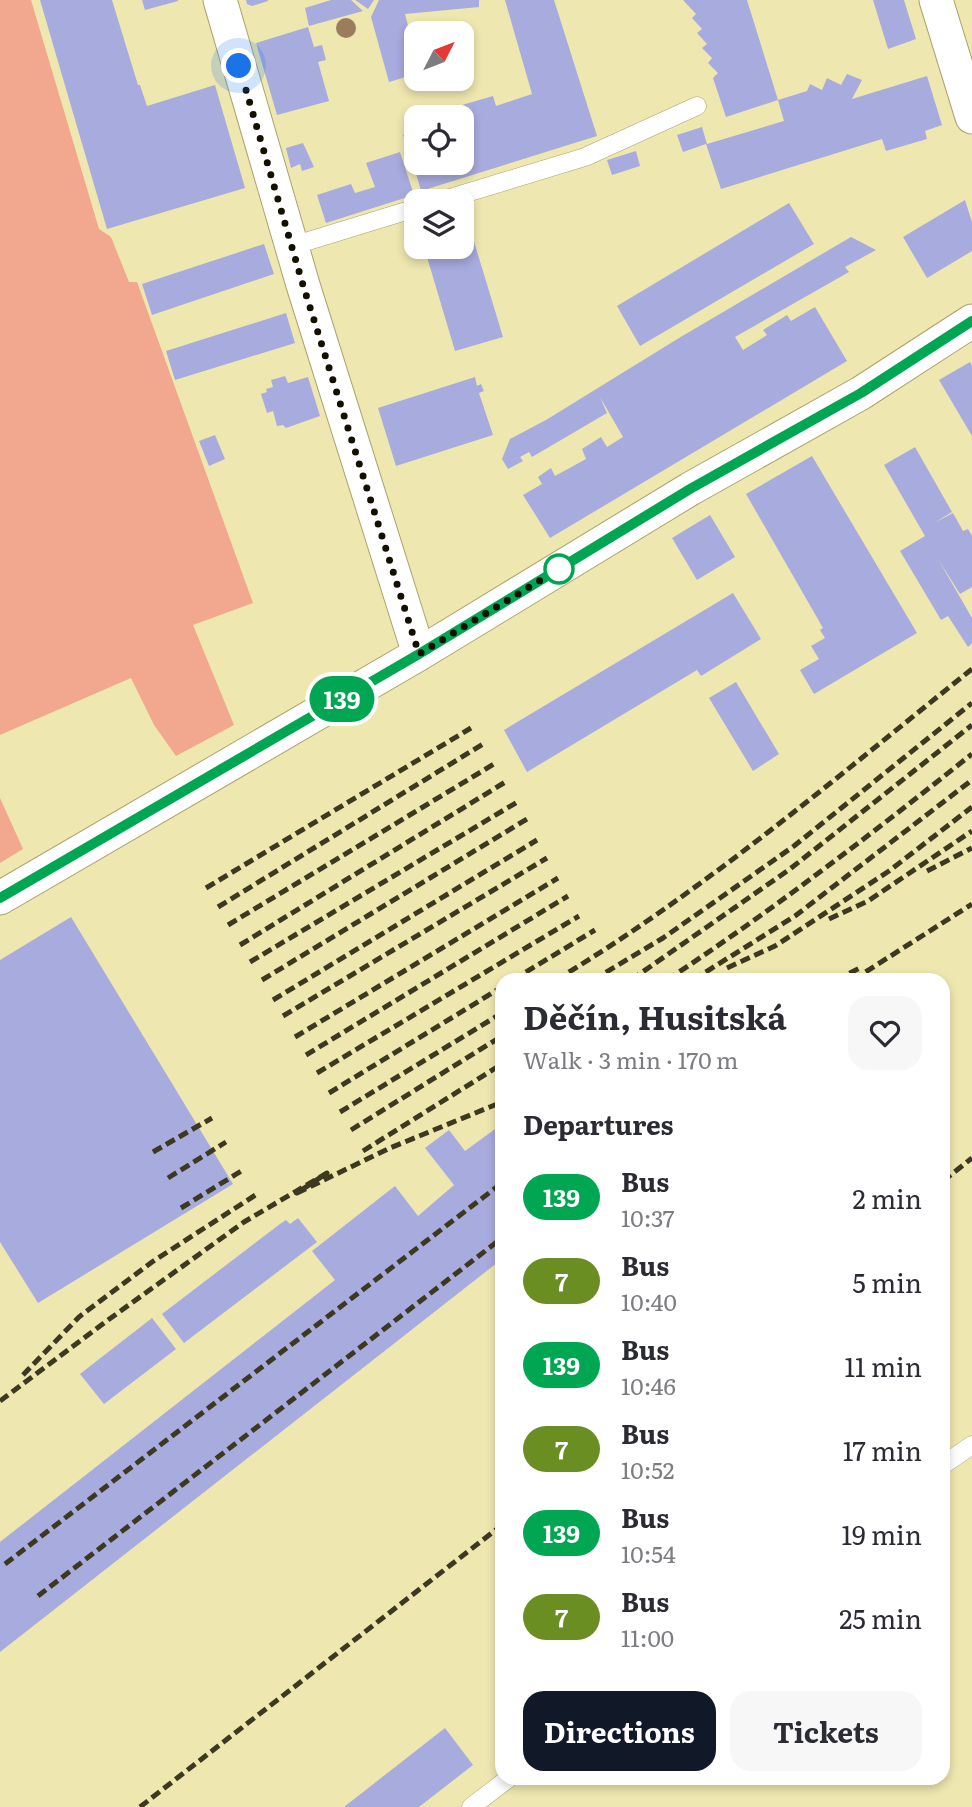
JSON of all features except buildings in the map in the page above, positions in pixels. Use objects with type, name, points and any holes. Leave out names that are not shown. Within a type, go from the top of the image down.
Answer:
[{"type":"street","points":[[220,0],[292,246],[419,654]]},
{"type":"street","points":[[936,0],[972,117]]},
{"type":"street","points":[[0,898],[419,654],[690,489],[861,393],[972,321]]},
{"type":"lane","points":[[474,191],[585,157],[697,106]]},
{"type":"lane","points":[[292,246],[404,212]]},
{"type":"lane","points":[[950,1460],[972,1445]]},
{"type":"lane","points":[[471,1807],[500,1785]]},
{"type":"shaded area","points":[[0,0],[31,0],[99,229],[111,237],[129,282],[137,282],[253,603],[193,625],[234,725],[176,756],[154,725],[131,678],[0,735]]},
{"type":"shaded area","points":[[0,798],[23,849],[0,863]]},
{"type":"railway","points":[[567,973],[718,871],[972,669]]},
{"type":"railway","points":[[605,973],[663,938],[794,846],[972,703]]},
{"type":"railway","points":[[641,973],[790,869],[972,725]]},
{"type":"railway","points":[[206,888],[471,728]]},
{"type":"railway","points":[[218,907],[483,744]]},
{"type":"railway","points":[[677,973],[822,870],[972,754]]},
{"type":"railway","points":[[228,925],[494,764]]},
{"type":"railway","points":[[704,973],[795,916],[972,780]]},
{"type":"railway","points":[[240,945],[507,781]]},
{"type":"railway","points":[[250,962],[519,801]]},
{"type":"railway","points":[[727,968],[775,946],[889,871],[972,807]]},
{"type":"railway","points":[[262,980],[527,819]]},
{"type":"railway","points":[[829,919],[868,901],[972,831]]},
{"type":"railway","points":[[273,1000],[537,840]]},
{"type":"railway","points":[[927,871],[972,848]]},
{"type":"railway","points":[[283,1016],[547,858]]},
{"type":"railway","points":[[295,1037],[558,878]]},
{"type":"railway","points":[[306,1055],[568,896]]},
{"type":"railway","points":[[864,973],[972,904]]},
{"type":"railway","points":[[317,1073],[579,916]]},
{"type":"railway","points":[[524,973],[595,930]]},
{"type":"railway","points":[[850,973],[860,968]]},
{"type":"railway","points":[[329,1093],[495,991]]},
{"type":"railway","points":[[340,1112],[495,1017]]},
{"type":"railway","points":[[351,1130],[495,1040]]},
{"type":"railway","points":[[363,1151],[495,1068]]},
{"type":"railway","points":[[0,1401],[244,1222],[327,1173],[297,1193],[390,1148],[495,1105]]},
{"type":"railway","points":[[153,1152],[212,1118]]},
{"type":"railway","points":[[168,1178],[226,1142]]},
{"type":"railway","points":[[950,1175],[972,1158]]},
{"type":"railway","points":[[181,1208],[243,1170]]},
{"type":"railway","points":[[5,1564],[495,1188]]},
{"type":"railway","points":[[23,1375],[79,1317],[152,1262],[257,1194]]},
{"type":"railway","points":[[38,1596],[495,1243]]},
{"type":"railway","points":[[140,1807],[495,1530]]},
{"type":"bus line","name":"139","points":[[0,898],[419,654],[690,489],[861,393],[972,321]]},
{"type":"route","points":[[239,66],[303,285],[419,654],[559,569]]}]
